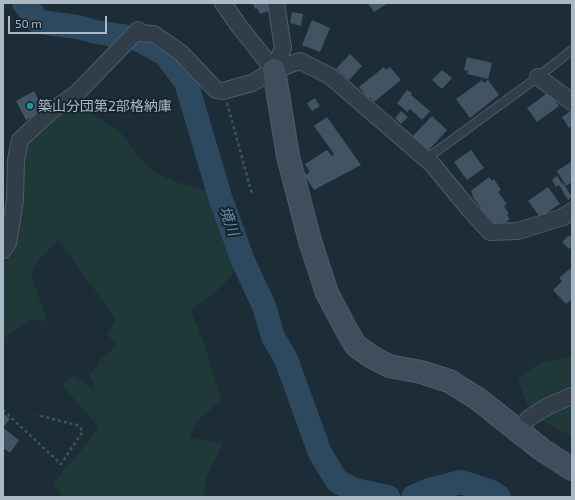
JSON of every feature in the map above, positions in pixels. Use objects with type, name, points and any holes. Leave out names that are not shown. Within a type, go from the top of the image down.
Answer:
[{"type":"street","points":[[223,3],[274,70]]},
{"type":"street","points":[[276,3],[282,48],[274,70],[288,156],[310,241],[327,293],[356,346],[389,366],[422,372],[449,381],[478,399],[541,448],[572,469]]},
{"type":"street","points":[[3,250],[8,244],[12,220],[15,199],[16,160],[20,140],[50,112],[77,93],[138,30],[139,32],[154,34],[181,53],[216,90],[223,91],[252,83],[274,70],[300,61],[330,76],[433,165],[490,232],[518,231],[563,217],[572,211]]},
{"type":"street","points":[[538,77],[572,102]]},
{"type":"street","points":[[519,430],[529,418],[548,406],[572,396]]},
{"type":"lane","points":[[426,159],[538,77],[572,50]]},
{"type":"path","points":[[223,91],[252,194]]},
{"type":"path","points":[[3,410],[61,464],[82,431],[77,425],[37,415]]},
{"type":"green space","points":[[75,103],[121,133],[137,154],[154,172],[176,182],[202,190],[213,185],[231,233],[237,265],[231,276],[221,287],[191,311],[204,343],[221,400],[197,421],[190,438],[223,444],[206,478],[204,497],[62,497],[53,483],[83,448],[98,426],[62,385],[75,375],[94,392],[95,387],[89,374],[97,367],[101,359],[118,344],[107,335],[116,319],[58,240],[39,260],[31,275],[47,321],[31,320],[3,339],[3,250],[20,140]]},
{"type":"green space","points":[[572,356],[572,436],[538,419],[526,402],[518,379],[533,367],[548,361]]},
{"type":"building","points":[[254,3],[272,3],[274,9],[260,14],[257,8],[255,9]]},
{"type":"building","points":[[368,3],[388,3],[374,12]]},
{"type":"building","points":[[292,12],[303,14],[301,26],[290,23]]},
{"type":"building","points":[[312,20],[330,28],[320,52],[302,45]]},
{"type":"building","points":[[350,54],[362,66],[349,80],[336,69]]},
{"type":"building","points":[[467,57],[492,63],[488,79],[467,74],[468,71],[464,70]]},
{"type":"building","points":[[384,67],[386,70],[390,67],[401,80],[374,102],[370,97],[369,99],[359,87]]},
{"type":"building","points":[[442,70],[452,78],[442,89],[432,80]]},
{"type":"building","points":[[482,80],[484,83],[488,80],[499,95],[470,118],[456,99]]},
{"type":"building","points":[[407,90],[430,111],[422,120],[410,109],[407,112],[397,103]]},
{"type":"building","name":"築山分団第2部格納庫","points":[[34,91],[44,110],[26,120],[16,101]]},
{"type":"building","points":[[549,92],[559,106],[537,122],[527,108]]},
{"type":"building","points":[[315,98],[320,106],[312,111],[307,103]]},
{"type":"building","points":[[572,110],[572,126],[569,128],[562,117]]},
{"type":"building","points":[[401,111],[408,117],[401,124],[395,118]]},
{"type":"building","points":[[432,116],[447,130],[427,152],[405,136],[409,132],[413,136]]},
{"type":"building","points":[[327,117],[361,165],[314,190],[304,175],[310,172],[305,164],[327,150],[332,156],[334,154],[314,126]]},
{"type":"building","points":[[471,150],[484,168],[467,180],[454,162]]},
{"type":"building","points":[[572,161],[572,182],[566,186],[557,171]]},
{"type":"building","points":[[557,176],[562,183],[556,187],[552,180]]},
{"type":"building","points":[[489,177],[492,181],[494,179],[501,190],[498,192],[507,204],[504,206],[510,219],[502,225],[500,222],[495,226],[490,218],[487,220],[479,209],[481,208],[472,196],[471,191]]},
{"type":"building","points":[[563,183],[572,197],[568,200],[559,185]]},
{"type":"building","points":[[548,187],[560,204],[540,217],[528,201]]},
{"type":"building","points":[[569,235],[572,238],[572,246],[569,249],[562,242]]},
{"type":"building","points":[[572,267],[572,299],[566,304],[553,290],[562,281],[559,278]]},
{"type":"building","points":[[3,413],[10,419],[3,428]]},
{"type":"building","points":[[3,428],[19,440],[10,453],[3,448]]},
{"type":"waterway","name":"境川","points":[[24,3],[39,22],[78,27],[96,32],[135,38],[165,54],[186,82],[220,197],[243,261],[264,306],[273,337],[286,359],[320,453],[337,481],[355,490],[388,497]]},
{"type":"waterway","name":"境川","points":[[413,497],[429,490],[461,482],[492,492],[499,497]]},
{"type":"place","name":"築山分団第2部格納庫","points":[[30,106]]}]
